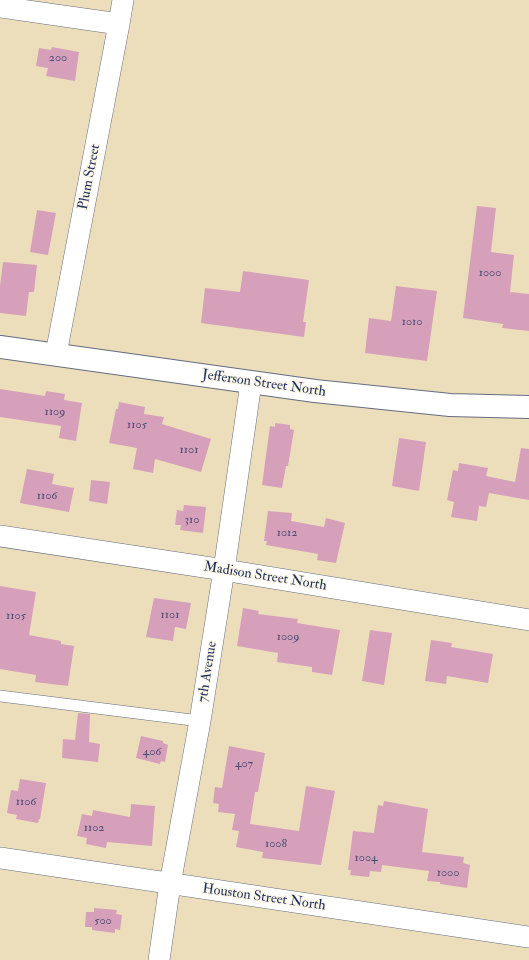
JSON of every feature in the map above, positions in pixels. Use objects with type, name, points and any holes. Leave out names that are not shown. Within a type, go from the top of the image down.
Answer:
[{"type":"main road","name":"Jefferson Street North","points":[[0,347],[314,391],[450,405],[529,407]]},
{"type":"street","name":"Plum Street","points":[[56,354],[123,0]]},
{"type":"street","points":[[0,7],[119,24]]},
{"type":"street","name":"7th Avenue","points":[[159,960],[170,884],[200,721],[224,570],[251,383]]},
{"type":"street","name":"Madison Street North","points":[[0,536],[224,570],[529,620]]},
{"type":"street","name":"Houston Street North","points":[[0,858],[529,937]]},
{"type":"lane","points":[[0,696],[200,721]]},
{"type":"building","points":[[52,47],[79,52],[75,81],[46,76],[48,68],[36,66],[39,48],[51,50]]},
{"type":"building","points":[[477,206],[496,208],[491,252],[514,255],[510,292],[529,294],[529,331],[502,328],[503,324],[463,318]]},
{"type":"building","points":[[37,210],[56,213],[48,255],[30,252]]},
{"type":"building","points":[[3,262],[37,265],[34,292],[29,292],[26,316],[0,313],[0,286]]},
{"type":"building","points":[[243,271],[309,280],[303,322],[306,322],[304,337],[201,323],[205,288],[240,292]]},
{"type":"building","points":[[396,286],[437,291],[427,361],[365,353],[369,318],[391,321]]},
{"type":"building","points":[[0,389],[45,396],[46,391],[65,394],[64,400],[82,403],[76,441],[59,438],[61,426],[0,417]]},
{"type":"building","points":[[119,402],[145,407],[144,414],[164,417],[162,424],[211,439],[201,472],[155,459],[153,473],[133,469],[137,448],[109,443],[116,409],[118,409]]},
{"type":"building","points":[[275,423],[290,425],[290,429],[294,430],[288,466],[286,466],[282,488],[262,485],[270,426],[275,427]]},
{"type":"building","points":[[399,438],[426,442],[419,491],[392,486]]},
{"type":"building","points":[[521,448],[529,449],[529,500],[489,493],[486,507],[479,506],[477,521],[451,517],[454,502],[447,500],[453,470],[458,471],[459,463],[488,468],[486,476],[515,482]]},
{"type":"building","points":[[27,469],[54,474],[52,484],[74,488],[69,512],[20,503]]},
{"type":"building","points":[[91,480],[110,482],[107,504],[89,501]]},
{"type":"building","points":[[184,505],[206,507],[203,533],[180,530],[181,525],[175,525],[177,510],[183,511]]},
{"type":"building","points":[[268,511],[292,513],[291,521],[324,527],[326,518],[345,523],[336,563],[317,560],[318,554],[266,545],[267,541],[264,541]]},
{"type":"building","points":[[0,586],[36,592],[29,635],[61,641],[61,644],[74,646],[68,686],[35,682],[36,675],[0,669]]},
{"type":"building","points":[[154,598],[191,603],[186,629],[175,627],[173,641],[146,637]]},
{"type":"building","points":[[243,608],[259,611],[258,614],[298,619],[297,623],[340,630],[332,675],[312,672],[312,667],[277,662],[278,653],[237,646]]},
{"type":"building","points":[[370,630],[392,633],[384,685],[362,681]]},
{"type":"building","points":[[431,640],[452,643],[451,647],[493,654],[488,683],[447,676],[446,684],[425,681]]},
{"type":"building","points":[[78,713],[90,714],[89,742],[100,744],[98,762],[62,758],[63,739],[75,740]]},
{"type":"building","points":[[141,736],[163,741],[163,743],[168,745],[165,762],[161,761],[160,764],[136,758]]},
{"type":"building","points":[[229,746],[265,753],[258,792],[255,792],[250,824],[299,831],[306,786],[335,791],[321,865],[262,858],[263,852],[236,847],[239,831],[232,830],[235,814],[218,812],[219,804],[213,803],[215,787],[222,788]]},
{"type":"building","points":[[20,779],[46,783],[38,823],[16,819],[17,815],[7,813],[11,790],[18,791]]},
{"type":"building","points":[[384,801],[428,809],[422,852],[464,857],[463,863],[470,865],[467,888],[440,884],[440,882],[427,881],[429,871],[382,865],[381,872],[370,871],[369,877],[350,875],[351,870],[348,870],[353,831],[374,833],[378,805],[383,806]]},
{"type":"building","points":[[131,804],[155,806],[152,846],[107,842],[106,848],[86,844],[87,838],[77,836],[82,814],[92,816],[93,810],[130,817]]},
{"type":"building","points":[[94,908],[117,910],[116,914],[122,915],[120,930],[115,929],[115,933],[92,930],[92,927],[85,927],[86,912],[94,912]]}]
